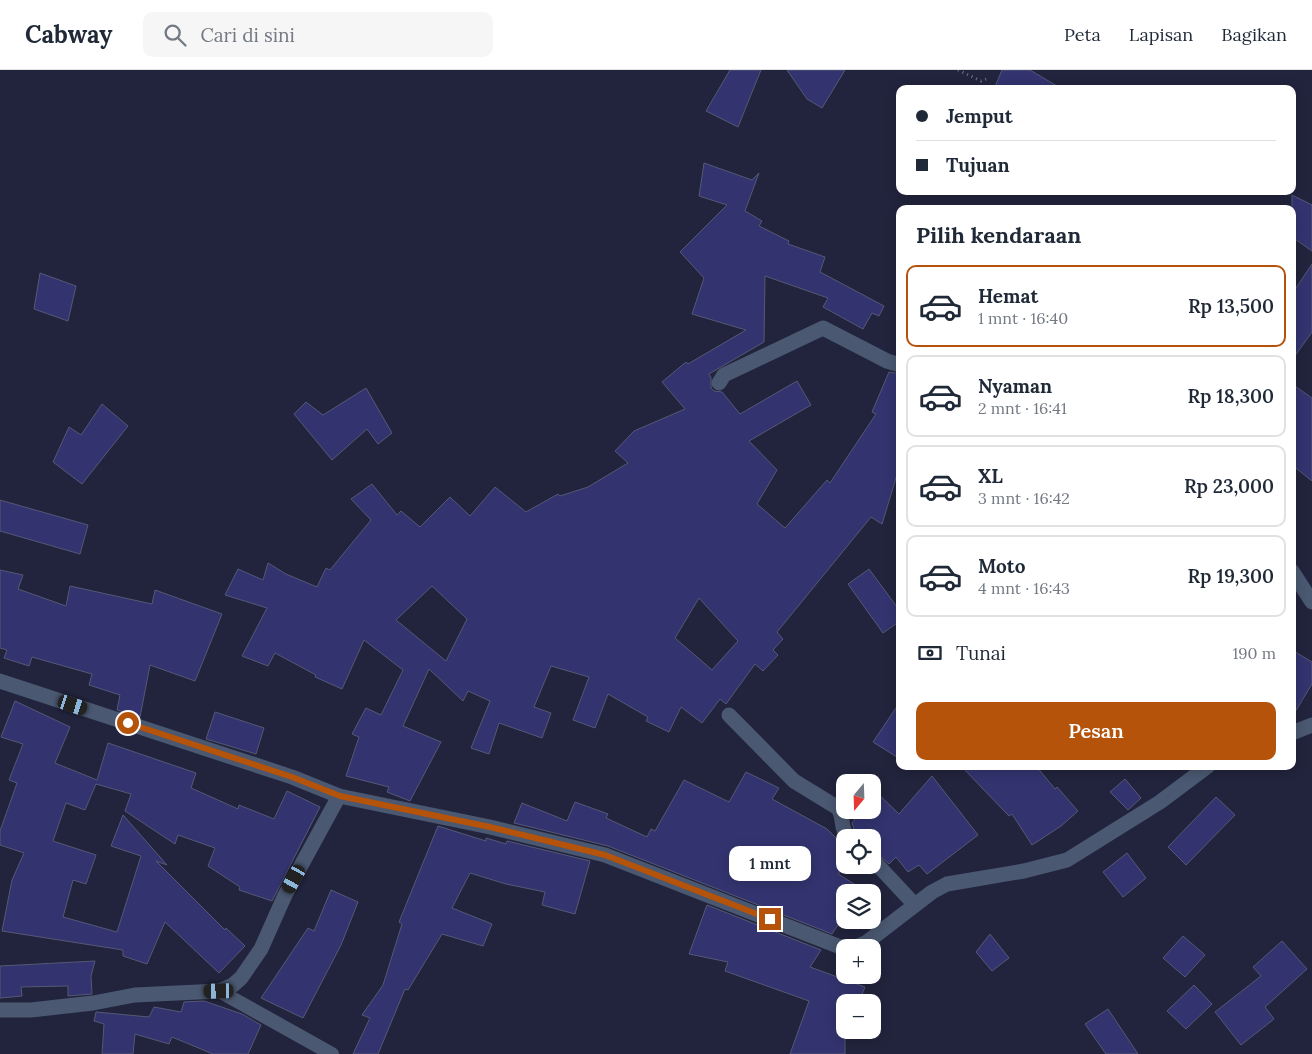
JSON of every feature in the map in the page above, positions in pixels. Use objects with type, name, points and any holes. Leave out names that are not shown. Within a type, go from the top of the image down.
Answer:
[{"type":"street","points":[[719,383],[724,375],[823,328],[896,364]]},
{"type":"street","points":[[1296,577],[1312,602]]},
{"type":"street","points":[[0,681],[292,777],[340,796],[490,827],[605,855],[843,948],[856,947],[867,942],[932,892],[954,882],[1024,871],[1067,860],[1160,802],[1203,770]]},
{"type":"street","points":[[729,715],[794,781],[838,808],[842,814],[842,829]]},
{"type":"street","points":[[1296,731],[1312,725]]},
{"type":"street","points":[[0,1010],[84,1004],[136,995],[219,991],[242,978],[261,949],[285,895],[340,796]]},
{"type":"street","points":[[881,868],[916,905]]},
{"type":"lane","points":[[219,991],[332,1054]]},
{"type":"path","points":[[958,70],[982,81],[989,78]]},
{"type":"building","points":[[730,70],[761,70],[738,127],[706,111]]},
{"type":"building","points":[[787,70],[845,70],[822,108],[807,99]]},
{"type":"building","points":[[1002,70],[1030,70],[1055,85],[996,85]]},
{"type":"building","points":[[704,163],[752,180],[759,173],[745,211],[762,221],[759,226],[789,241],[788,244],[825,257],[820,272],[884,306],[879,316],[872,313],[863,329],[823,307],[828,298],[765,276],[764,342],[709,374],[711,388],[714,391],[722,392],[740,414],[797,381],[811,405],[749,441],[777,470],[757,504],[785,528],[827,480],[830,483],[876,414],[872,412],[889,372],[896,373],[896,478],[882,524],[871,517],[777,632],[783,639],[773,650],[778,655],[763,671],[755,664],[726,704],[720,699],[702,723],[681,707],[669,732],[646,721],[648,717],[608,694],[595,728],[573,720],[589,677],[551,666],[534,707],[551,713],[542,738],[499,723],[489,754],[471,748],[490,701],[468,691],[463,701],[429,669],[403,726],[441,742],[410,801],[387,792],[389,787],[346,776],[359,737],[352,734],[366,708],[381,715],[403,670],[364,640],[342,689],[315,677],[316,675],[275,653],[268,666],[242,656],[267,608],[225,595],[238,569],[263,580],[268,563],[286,574],[317,587],[326,568],[330,570],[371,520],[351,499],[372,484],[397,515],[401,511],[420,527],[450,497],[470,516],[495,487],[526,512],[558,494],[560,496],[588,487],[628,463],[615,451],[634,431],[685,409],[662,382],[686,362],[688,364],[746,330],[692,314],[704,278],[680,252],[727,205],[699,196]],"holes":[[[432,586],[467,619],[446,661],[396,620]],[[699,598],[738,641],[712,670],[675,638]]]},
{"type":"building","points":[[1292,195],[1312,205],[1312,251],[1296,240],[1296,205],[1292,205]]},
{"type":"building","points":[[1312,264],[1312,332],[1296,354],[1296,288]]},
{"type":"building","points":[[40,273],[76,286],[68,321],[34,309]]},
{"type":"building","points":[[1296,387],[1312,398],[1312,481],[1296,468]]},
{"type":"building","points":[[366,388],[392,433],[378,444],[367,429],[332,460],[294,414],[306,402],[323,415]]},
{"type":"building","points":[[102,404],[128,426],[82,484],[53,462],[69,427],[81,435]]},
{"type":"building","points":[[0,500],[88,525],[80,554],[0,531]]},
{"type":"building","points":[[869,569],[896,606],[896,624],[883,633],[848,584]]},
{"type":"building","points":[[0,570],[23,575],[18,589],[66,606],[70,586],[152,604],[155,590],[222,614],[195,681],[150,665],[140,717],[117,710],[120,695],[89,685],[92,674],[32,657],[29,666],[4,658],[7,650],[0,648]]},
{"type":"building","points":[[1296,652],[1312,662],[1312,684],[1296,710]]},
{"type":"building","points":[[15,701],[70,727],[55,763],[97,780],[108,743],[196,773],[191,788],[238,809],[239,805],[274,819],[287,791],[320,807],[272,901],[239,890],[240,887],[208,866],[215,848],[178,835],[175,844],[125,811],[131,794],[96,784],[85,810],[66,803],[53,841],[96,855],[86,884],[73,880],[63,917],[117,932],[141,856],[111,846],[123,815],[167,865],[156,861],[225,930],[226,928],[245,946],[219,973],[165,922],[147,964],[123,956],[123,950],[2,931],[12,880],[24,853],[0,845],[0,831],[17,783],[9,780],[23,744],[1,737]]},
{"type":"building","points":[[896,708],[896,756],[873,742]]},
{"type":"building","points":[[215,712],[264,728],[256,754],[206,739]]},
{"type":"building","points":[[965,770],[1039,770],[1055,789],[1057,787],[1078,811],[1061,826],[1032,845],[1012,814],[1009,816]]},
{"type":"building","points":[[746,772],[779,788],[772,799],[827,829],[836,838],[836,874],[854,884],[836,884],[836,928],[832,934],[608,846],[514,823],[522,803],[567,821],[575,802],[608,814],[606,818],[647,837],[651,829],[655,831],[684,780],[729,802]]},
{"type":"building","points":[[932,776],[978,835],[927,874],[919,865],[908,872],[896,857],[889,864],[881,857],[881,829],[854,829],[852,823],[855,819],[881,819],[881,797],[899,814]]},
{"type":"building","points":[[1125,779],[1141,798],[1128,810],[1110,792]]},
{"type":"building","points":[[1216,797],[1235,815],[1186,865],[1168,847]]},
{"type":"building","points":[[438,826],[486,841],[486,838],[506,844],[507,841],[590,861],[575,914],[542,905],[545,892],[506,884],[470,873],[452,908],[492,924],[483,946],[442,934],[408,990],[405,989],[378,1054],[353,1054],[370,1018],[362,1015],[383,985],[402,924],[399,922]]},
{"type":"building","points":[[1127,853],[1146,878],[1123,897],[1103,872]]},
{"type":"building","points":[[331,890],[358,902],[341,945],[303,1018],[261,998],[308,928],[314,931]]},
{"type":"building","points":[[707,905],[821,950],[810,967],[836,976],[836,984],[857,984],[865,987],[862,994],[836,994],[836,1039],[845,1039],[845,1054],[790,1054],[809,1001],[725,971],[728,962],[689,954]]},
{"type":"building","points":[[990,934],[1009,958],[992,971],[976,952]]},
{"type":"building","points":[[1183,936],[1205,955],[1185,977],[1163,958]]},
{"type":"building","points":[[1282,941],[1307,969],[1265,1007],[1274,1019],[1241,1045],[1215,1012],[1261,976],[1253,967]]},
{"type":"building","points":[[95,961],[91,976],[92,994],[68,996],[68,986],[21,987],[22,996],[0,998],[0,966]]},
{"type":"building","points":[[1194,985],[1212,1004],[1186,1029],[1167,1011]]},
{"type":"building","points":[[204,1001],[242,1014],[261,1025],[248,1054],[213,1054],[172,1037],[169,1044],[135,1034],[133,1054],[102,1054],[104,1024],[94,1021],[96,1012],[149,1017],[154,1007],[181,1012],[184,1002]]},
{"type":"building","points":[[1108,1009],[1138,1054],[1106,1054],[1085,1024]]},
{"type":"route","points":[[128,723],[292,777],[340,796],[490,827],[605,855],[770,919]]}]
